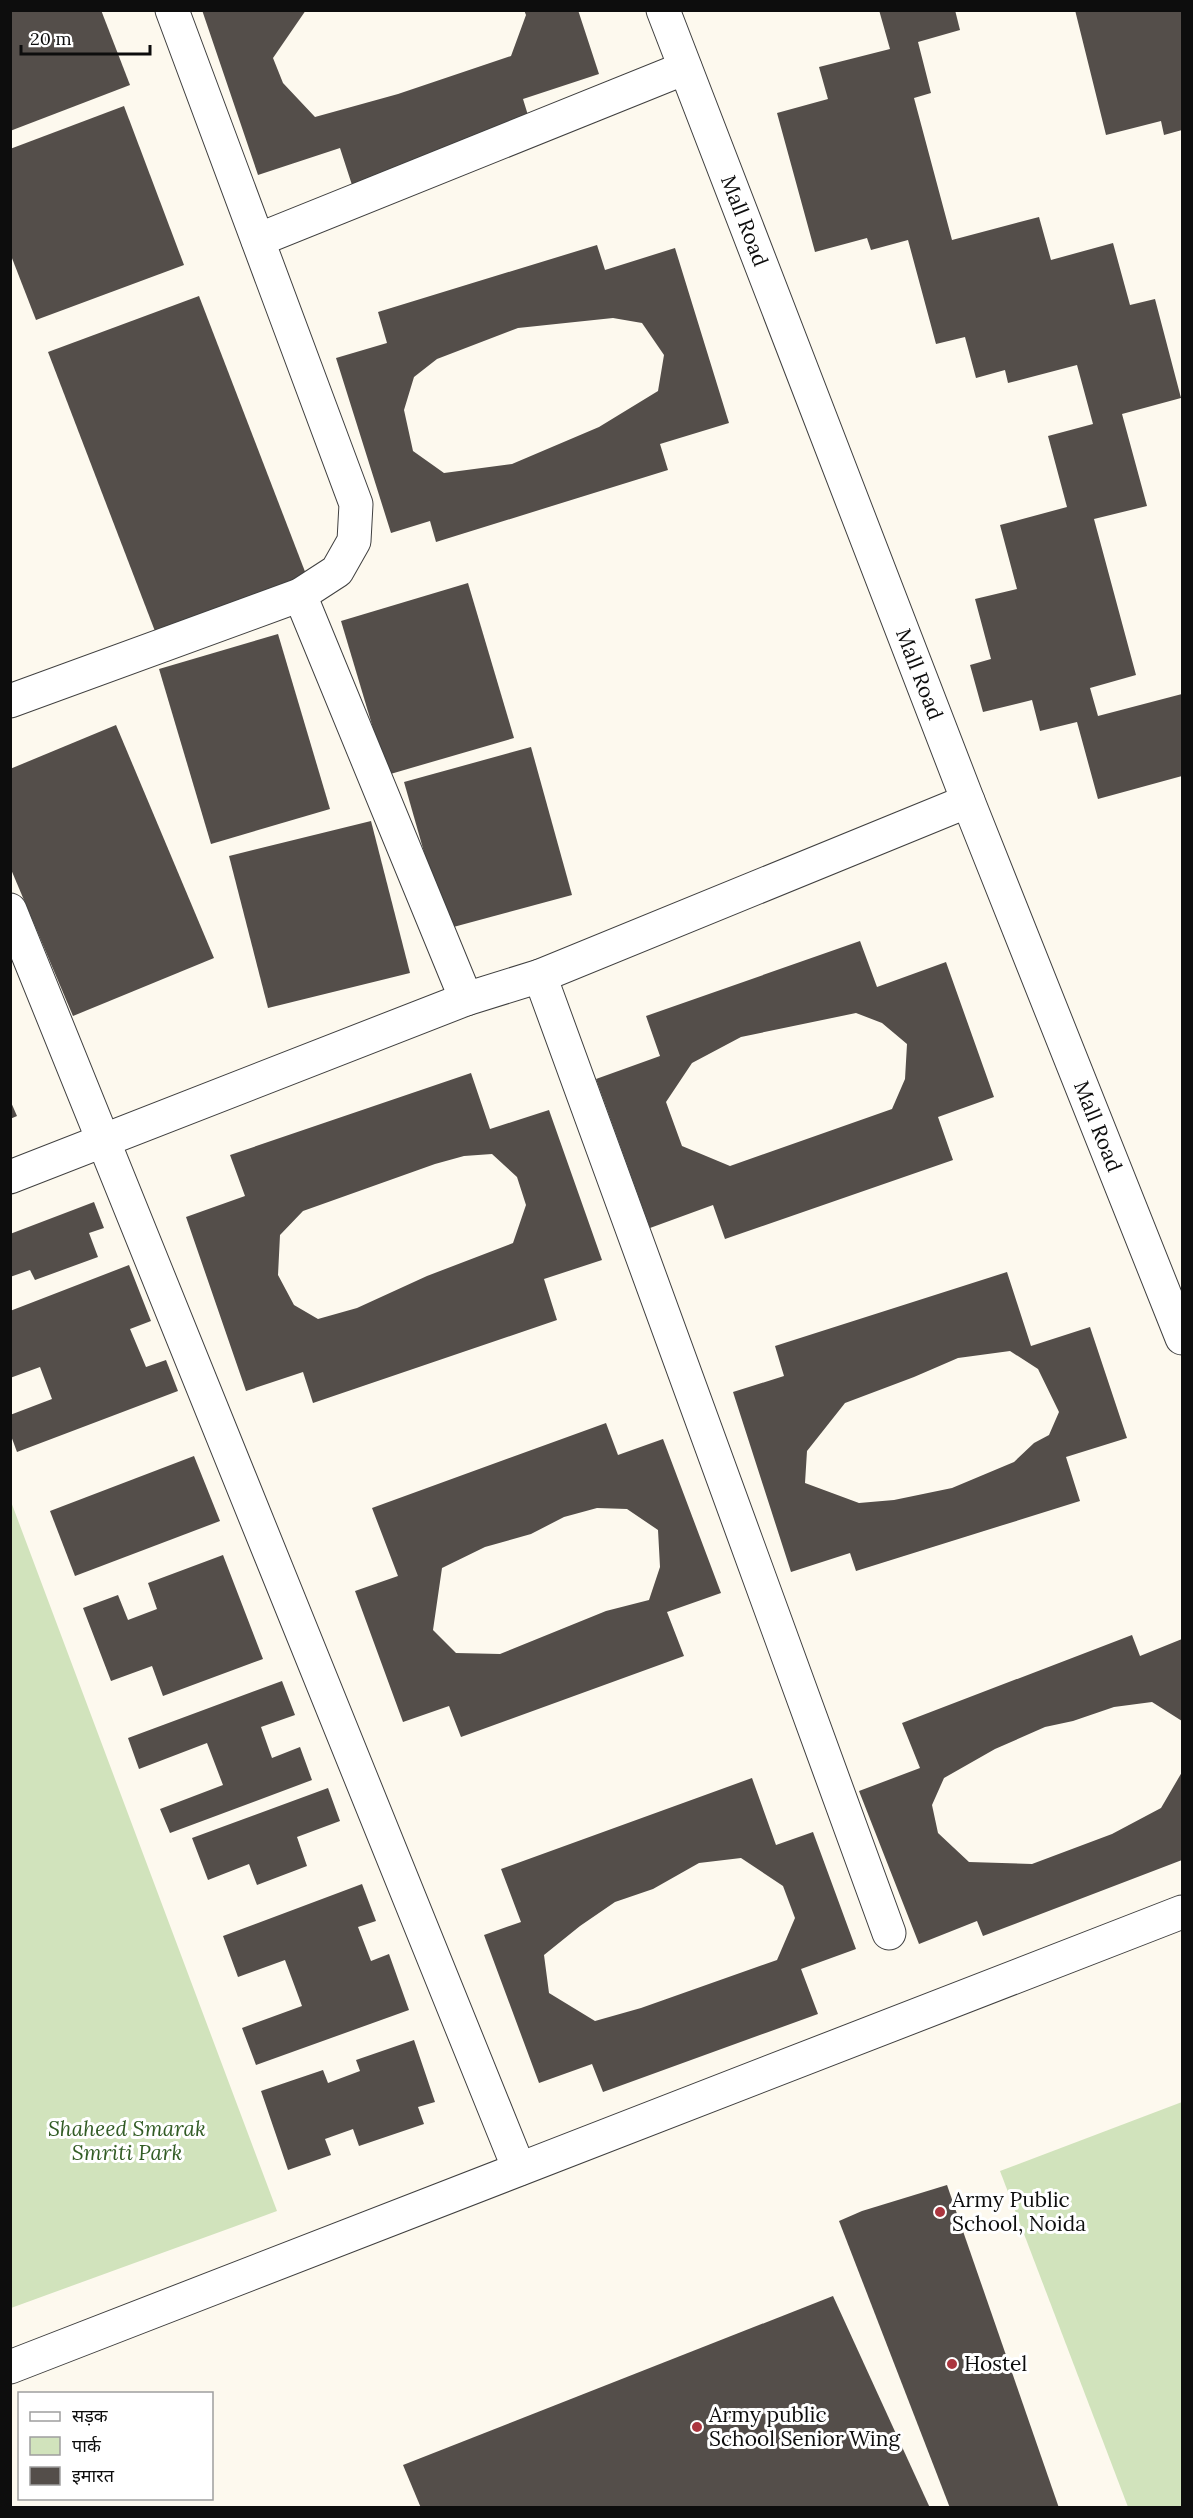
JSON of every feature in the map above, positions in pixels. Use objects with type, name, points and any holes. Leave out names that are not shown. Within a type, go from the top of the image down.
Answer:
[{"type":"street","points":[[10,701],[300,595],[337,571],[354,541],[356,504],[172,10]]},
{"type":"street","name":"Mall Road","points":[[663,10],[968,801],[1182,1338]]},
{"type":"street","points":[[258,240],[685,68]]},
{"type":"street","points":[[300,595],[466,999]]},
{"type":"street","points":[[10,1177],[466,999],[540,976],[968,801]]},
{"type":"street","points":[[10,910],[519,2169]]},
{"type":"street","points":[[540,976],[889,1933]]},
{"type":"street","points":[[10,2367],[1182,1912]]},
{"type":"green space","name":"Shaheed Smarak Smriti Park","points":[[10,1499],[277,2211],[11,2308],[10,2308]]},
{"type":"green space","points":[[1182,2102],[1182,2507],[1128,2507],[1000,2171]]},
{"type":"building","points":[[10,10],[101,10],[130,85],[10,131]]},
{"type":"building","points":[[202,10],[306,10],[273,58],[283,83],[315,117],[398,94],[511,56],[526,15],[524,10],[578,10],[599,74],[523,99],[531,125],[352,185],[340,148],[258,175]]},
{"type":"building","points":[[879,10],[955,10],[960,30],[918,42],[931,93],[914,98],[952,240],[1039,217],[1051,260],[1113,243],[1130,305],[1155,299],[1181,398],[1122,414],[1147,506],[1094,519],[1136,675],[1090,688],[1098,716],[1182,694],[1182,776],[1098,799],[1077,722],[1040,731],[1032,700],[983,712],[970,665],[991,659],[975,599],[1017,589],[1000,525],[1067,507],[1048,436],[1093,424],[1077,365],[1008,383],[1005,370],[976,378],[965,337],[936,344],[908,240],[871,250],[867,238],[815,252],[777,113],[828,99],[819,67],[890,49]]},
{"type":"building","points":[[1075,10],[1182,10],[1182,130],[1164,135],[1161,121],[1106,135]]},
{"type":"building","points":[[124,106],[184,265],[36,320],[10,253],[10,149]]},
{"type":"building","points":[[597,245],[605,270],[675,248],[729,423],[660,444],[668,470],[436,542],[430,521],[391,533],[336,358],[387,343],[378,312]],"holes":[[[613,318],[642,323],[664,355],[658,391],[599,427],[512,464],[444,473],[413,451],[404,410],[414,377],[437,359],[518,328]]]},
{"type":"building","points":[[199,296],[309,582],[158,639],[48,352]]},
{"type":"building","points":[[468,583],[514,738],[387,775],[341,621]]},
{"type":"building","points":[[278,634],[330,809],[211,844],[159,669]]},
{"type":"building","points":[[116,725],[214,958],[73,1016],[10,867],[10,769]]},
{"type":"building","points":[[531,747],[572,895],[446,929],[404,782]]},
{"type":"building","points":[[371,821],[410,973],[268,1008],[229,856]]},
{"type":"building","points":[[860,941],[877,987],[946,962],[994,1097],[938,1117],[953,1160],[725,1239],[713,1205],[650,1228],[596,1079],[660,1056],[646,1016]],"holes":[[[856,1013],[882,1023],[907,1044],[905,1079],[892,1109],[730,1166],[682,1146],[666,1102],[692,1063],[741,1037]]]},
{"type":"building","points":[[471,1073],[490,1129],[549,1110],[602,1260],[544,1279],[557,1320],[313,1403],[303,1372],[246,1391],[186,1217],[245,1196],[230,1155]],"holes":[[[492,1154],[517,1177],[526,1205],[513,1243],[427,1276],[357,1308],[318,1319],[294,1305],[278,1275],[280,1235],[303,1211],[435,1164],[464,1156]]]},
{"type":"building","points":[[10,1100],[17,1116],[10,1119]]},
{"type":"building","points":[[94,1202],[104,1228],[89,1233],[98,1257],[35,1280],[30,1270],[10,1277],[10,1234]]},
{"type":"building","points":[[129,1265],[151,1321],[130,1329],[146,1367],[166,1360],[178,1391],[17,1452],[10,1433],[10,1415],[52,1399],[40,1367],[10,1378],[10,1311]]},
{"type":"building","points":[[1007,1272],[1031,1346],[1090,1327],[1127,1438],[1066,1457],[1080,1501],[856,1571],[850,1553],[791,1572],[733,1392],[784,1376],[775,1346]],"holes":[[[1010,1351],[1038,1369],[1059,1412],[1049,1435],[1034,1443],[1014,1462],[952,1488],[894,1500],[859,1503],[805,1483],[807,1451],[845,1403],[958,1358]]]},
{"type":"building","points":[[606,1423],[618,1455],[663,1439],[721,1593],[667,1612],[684,1656],[461,1737],[449,1706],[403,1722],[355,1591],[398,1576],[372,1508]],"holes":[[[597,1508],[627,1509],[658,1530],[660,1567],[649,1600],[606,1611],[500,1654],[456,1653],[433,1630],[442,1568],[485,1547],[531,1534],[564,1517]]]},
{"type":"building","points":[[194,1456],[220,1521],[75,1576],[50,1511]]},
{"type":"building","points":[[223,1555],[263,1659],[163,1696],[152,1666],[111,1681],[83,1608],[118,1595],[128,1620],[157,1609],[148,1583]]},
{"type":"building","points":[[1132,1635],[1140,1656],[1182,1639],[1182,1721],[1152,1702],[1114,1707],[1073,1721],[1045,1727],[995,1749],[944,1778],[932,1805],[938,1833],[969,1862],[1032,1864],[1112,1834],[1161,1808],[1182,1772],[1182,1860],[983,1936],[977,1921],[919,1944],[859,1791],[920,1768],[902,1723]]},
{"type":"building","points":[[282,1681],[295,1715],[261,1727],[272,1758],[300,1747],[312,1780],[170,1833],[160,1809],[223,1785],[207,1743],[139,1769],[128,1738]]},
{"type":"building","points":[[752,1778],[776,1845],[813,1832],[856,1949],[801,1969],[818,2014],[603,2092],[592,2064],[539,2083],[484,1935],[521,1922],[501,1869]],"holes":[[[741,1858],[783,1886],[795,1918],[777,1960],[641,2008],[595,2021],[549,1993],[544,1955],[615,1902],[653,1889],[699,1863]]]},
{"type":"building","points":[[328,1788],[340,1821],[297,1837],[307,1866],[257,1885],[249,1864],[208,1880],[192,1838]]},
{"type":"building","points":[[362,1884],[376,1921],[358,1927],[371,1961],[389,1954],[409,2010],[256,2065],[242,2028],[302,2006],[285,1960],[238,1977],[223,1936]]},
{"type":"building","points":[[414,2040],[435,2102],[418,2107],[424,2124],[359,2146],[353,2129],[325,2139],[331,2155],[288,2170],[261,2091],[323,2070],[328,2083],[360,2071],[356,2060]]},
{"type":"building","name":"Hostel","points":[[947,2185],[1059,2508],[950,2508],[839,2221],[862,2211]]},
{"type":"building","name":"Army public School Senior Wing","points":[[833,2296],[930,2508],[421,2508],[403,2465]]},
{"type":"place","name":"Army Public School, Noida","points":[[940,2212]]},
{"type":"place","name":"Hostel","points":[[952,2364]]},
{"type":"place","name":"Army public School Senior Wing","points":[[697,2427]]}]
